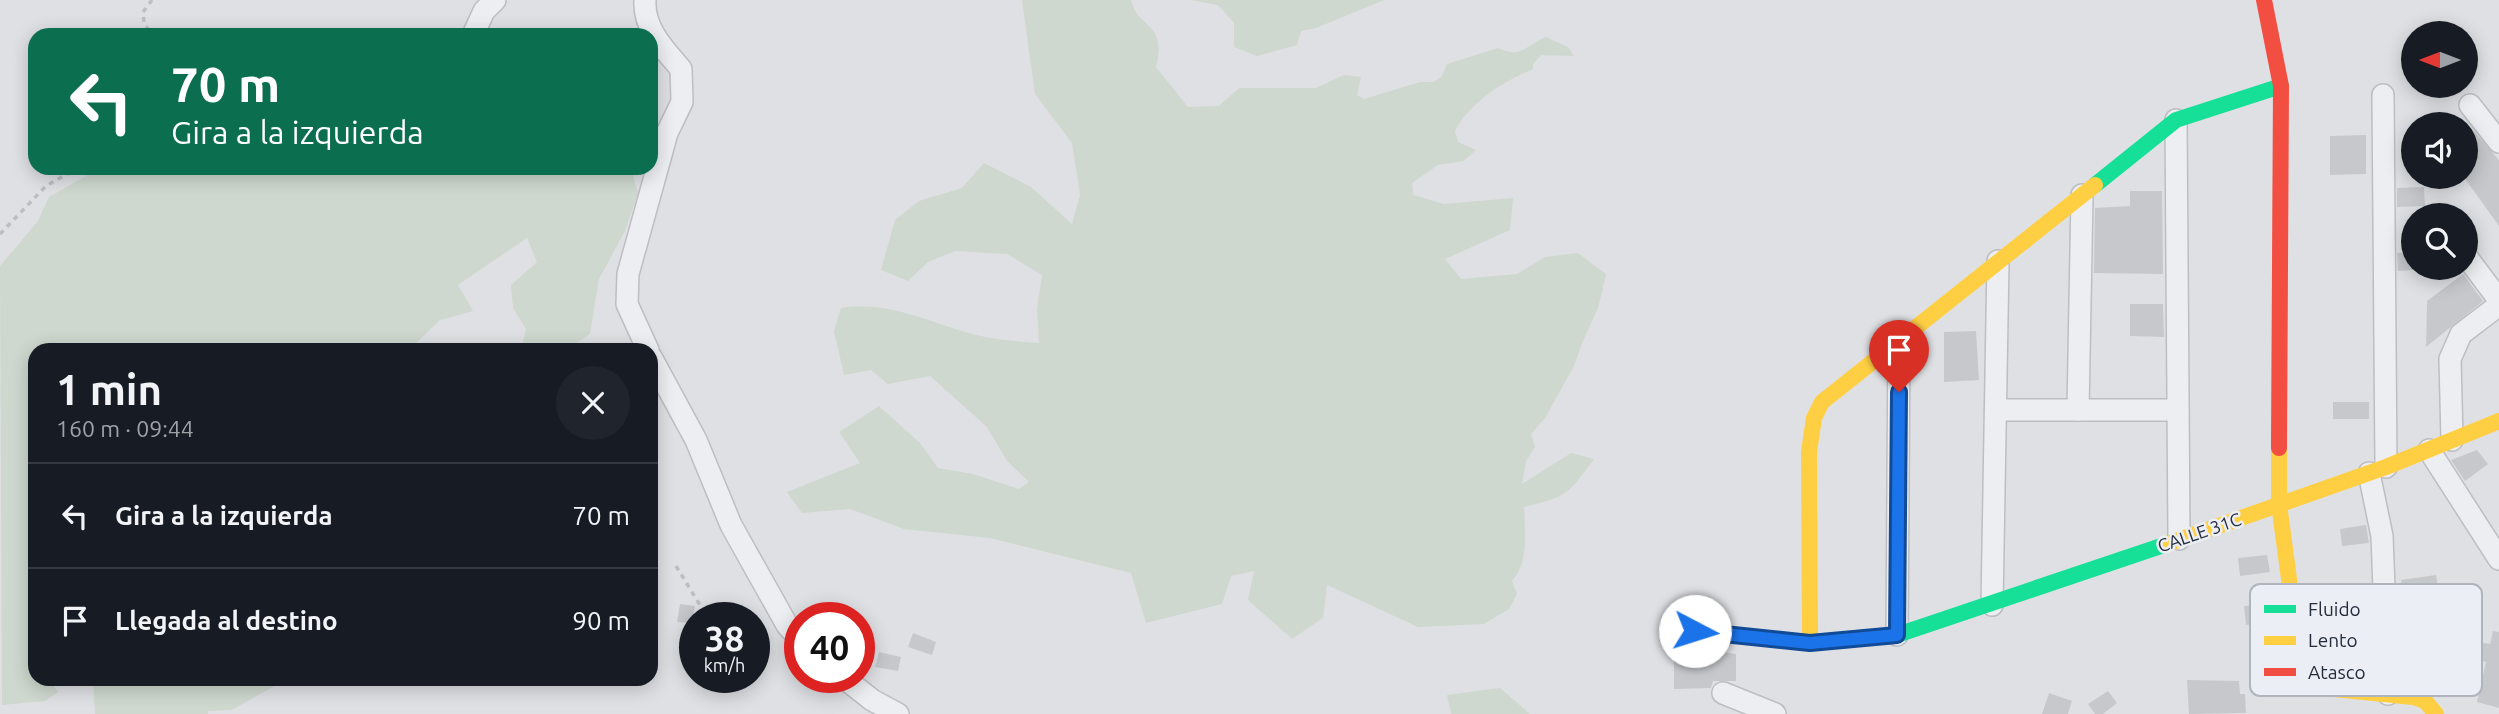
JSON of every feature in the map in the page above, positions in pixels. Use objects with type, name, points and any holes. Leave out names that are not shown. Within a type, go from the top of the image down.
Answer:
[{"type":"street","points":[[476,28],[484,11],[495,0]]},
{"type":"street","points":[[645,0],[644,13],[651,28]]},
{"type":"street","points":[[2264,0],[2281,86],[2279,504],[2290,584]]},
{"type":"street","points":[[658,42],[681,69],[682,102],[667,133],[658,166]]},
{"type":"street","points":[[1810,643],[1809,452],[1814,418],[1822,402],[2176,120],[2281,86]]},
{"type":"street","points":[[2383,95],[2377,470],[2384,584]]},
{"type":"street","points":[[2470,105],[2499,142]]},
{"type":"street","points":[[2176,120],[2179,539]]},
{"type":"street","points":[[645,343],[627,304],[628,274],[655,175]]},
{"type":"street","points":[[2078,410],[2082,195]]},
{"type":"street","points":[[1992,605],[1998,261]]},
{"type":"street","points":[[2478,272],[2499,300]]},
{"type":"street","points":[[2452,440],[2450,359],[2461,334],[2499,306]]},
{"type":"street","points":[[1897,635],[1899,338]]},
{"type":"street","points":[[658,370],[696,440],[731,525],[784,620]]},
{"type":"street","points":[[1996,410],[2178,410]]},
{"type":"street","name":"CALLE 31C","points":[[1695,631],[1810,643],[1897,635],[1992,605],[2377,470],[2499,421]]},
{"type":"street","points":[[2429,450],[2499,559]]},
{"type":"street","points":[[863,693],[898,714]]},
{"type":"street","points":[[1723,693],[1775,714]]},
{"type":"street","points":[[2399,696],[2425,701],[2436,714]]},
{"type":"path","points":[[147,28],[144,23],[144,12],[152,0]]},
{"type":"path","points":[[0,234],[46,186],[65,175]]},
{"type":"path","points":[[676,566],[698,602]]},
{"type":"shaded area","points":[[1022,0],[1131,0],[1158,42],[1156,67],[1188,107],[1219,106],[1239,88],[1316,88],[1344,75],[1361,77],[1357,95],[1364,99],[1420,82],[1434,82],[1442,76],[1447,64],[1498,48],[1518,52],[1546,37],[1568,47],[1574,56],[1541,55],[1533,64],[1533,69],[1500,86],[1469,111],[1455,131],[1458,142],[1476,150],[1464,161],[1438,165],[1412,183],[1413,195],[1444,204],[1513,198],[1510,230],[1445,259],[1461,279],[1517,274],[1545,257],[1578,253],[1606,274],[1598,308],[1574,366],[1545,418],[1531,434],[1535,447],[1526,461],[1522,484],[1571,453],[1594,459],[1572,487],[1558,497],[1524,507],[1524,556],[1512,581],[1517,594],[1509,609],[1484,624],[1418,627],[1327,585],[1323,618],[1292,639],[1248,600],[1254,571],[1231,576],[1222,604],[1146,623],[1131,573],[990,538],[904,529],[850,509],[802,513],[787,492],[860,463],[839,432],[879,406],[920,443],[938,468],[973,474],[1019,489],[1029,482],[1007,461],[987,427],[930,376],[888,384],[871,370],[844,375],[834,331],[841,308],[861,306],[914,315],[985,337],[1039,343],[1037,309],[1042,275],[1007,254],[955,251],[928,262],[908,281],[881,270],[895,220],[919,201],[962,188],[984,163],[1031,187],[1072,224],[1080,195],[1072,143],[1035,94]]},
{"type":"shaded area","points":[[1190,0],[1384,0],[1316,28],[1301,31],[1297,45],[1257,56],[1234,47],[1234,23],[1218,5]]},
{"type":"shaded area","points":[[88,175],[633,175],[638,193],[625,231],[599,279],[590,334],[576,343],[523,343],[526,329],[513,308],[511,285],[537,262],[527,238],[458,285],[473,311],[440,320],[416,343],[28,343],[28,686],[54,686],[58,692],[45,701],[2,705],[0,266],[38,221],[49,197]]},
{"type":"shaded area","points":[[93,686],[274,686],[232,710],[208,711],[208,714],[95,714]]},
{"type":"shaded area","points":[[1500,688],[1530,714],[1451,714],[1447,695]]},
{"type":"building","points":[[2366,135],[2366,174],[2330,175],[2330,136]]},
{"type":"building","points":[[2478,136],[2499,160],[2499,226],[2472,189],[2478,189]]},
{"type":"building","points":[[2397,188],[2424,189],[2425,203],[2401,203],[2401,207],[2397,207]]},
{"type":"building","points":[[2130,191],[2162,191],[2163,274],[2094,273],[2095,208],[2130,206]]},
{"type":"building","points":[[2397,253],[2401,253],[2401,271],[2398,271]]},
{"type":"building","points":[[2455,280],[2467,280],[2483,301],[2426,347],[2427,301]]},
{"type":"building","points":[[2130,304],[2163,304],[2164,337],[2130,336]]},
{"type":"building","points":[[1976,331],[1979,380],[1944,382],[1944,332]]},
{"type":"building","points":[[2333,402],[2369,402],[2369,419],[2333,419]]},
{"type":"building","points":[[2477,450],[2488,464],[2465,481],[2451,460]]},
{"type":"building","points":[[2366,525],[2369,543],[2342,546],[2340,529]]},
{"type":"building","points":[[2267,555],[2270,572],[2240,576],[2238,558]]},
{"type":"building","points":[[2436,575],[2438,584],[2401,584],[2401,580]]},
{"type":"building","points":[[2244,606],[2250,606],[2250,624],[2246,625]]},
{"type":"building","points":[[2493,631],[2499,632],[2499,708],[2477,702],[2478,696],[2482,696],[2486,662],[2482,661],[2482,647],[2483,643],[2490,644]]},
{"type":"building","points":[[913,633],[936,642],[932,655],[908,647]]},
{"type":"building","points":[[1713,651],[1736,654],[1736,681],[1713,681],[1711,688],[1674,689],[1674,661],[1712,661]]},
{"type":"building","points":[[879,652],[901,657],[898,671],[875,667]]},
{"type":"building","points":[[2187,680],[2239,681],[2240,694],[2245,694],[2246,713],[2189,714]]},
{"type":"building","points":[[2108,691],[2117,703],[2103,714],[2095,714],[2088,704]]},
{"type":"building","points":[[2049,693],[2072,701],[2068,714],[2042,714]]},
{"type":"traffic: fast","points":[[2095,185],[2176,120],[2281,86]]},
{"type":"traffic: fast","points":[[1695,631],[1810,643],[1897,635],[2170,543]]},
{"type":"traffic: slow","points":[[1810,643],[1809,452],[1814,418],[1822,402],[2095,185]]},
{"type":"traffic: slow","points":[[2170,543],[2386,467],[2499,421]]},
{"type":"traffic: slow","points":[[2279,448],[2279,504],[2290,584]]},
{"type":"traffic: slow","points":[[2403,696],[2425,701],[2436,714]]},
{"type":"traffic: jam","points":[[2264,0],[2281,86],[2279,448]]},
{"type":"route","points":[[1695,631],[1810,643],[1897,635],[1899,392]]}]
